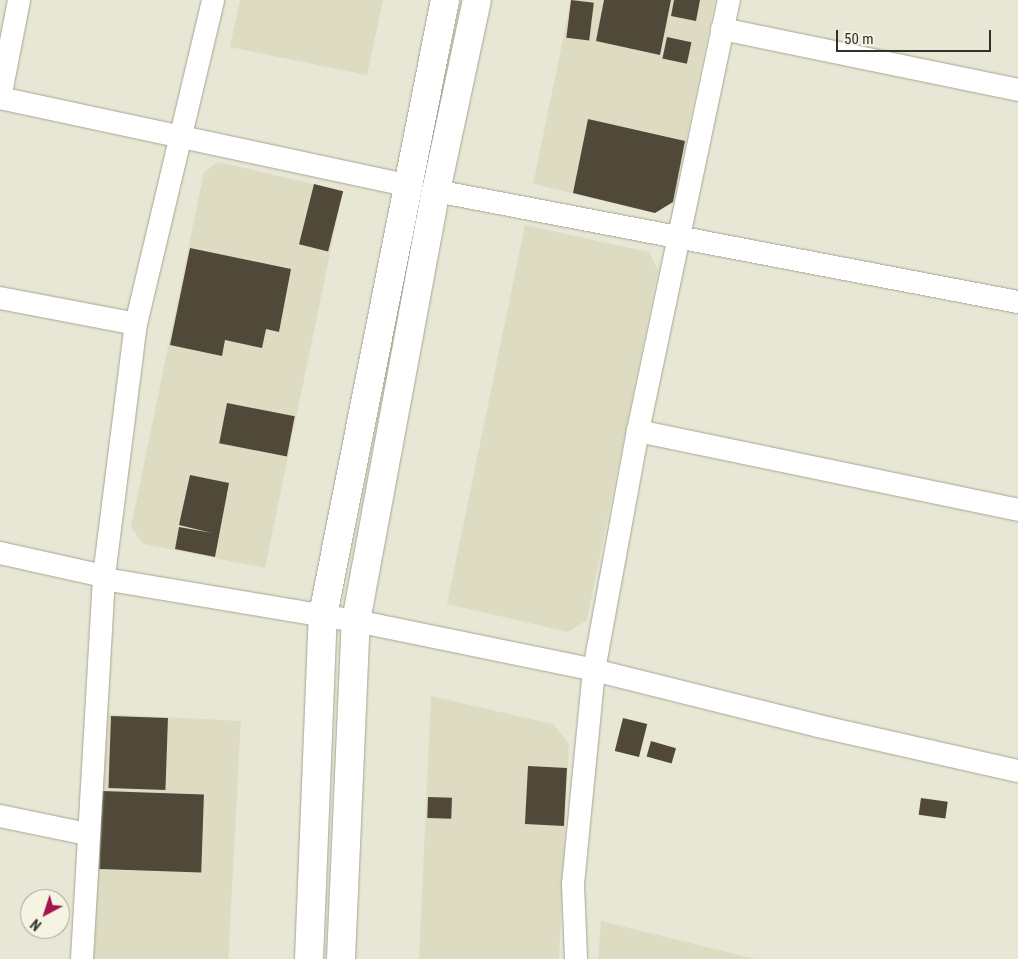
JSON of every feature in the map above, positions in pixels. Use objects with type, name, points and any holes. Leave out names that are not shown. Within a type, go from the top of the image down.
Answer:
[{"type":"street","points":[[19,0],[0,98],[407,185]]},
{"type":"street","points":[[82,959],[87,834],[104,576],[136,324],[213,0]]},
{"type":"street","points":[[309,959],[323,615],[445,0]]},
{"type":"street","points":[[341,959],[356,621],[436,191],[477,0]]},
{"type":"street","points":[[576,959],[573,884],[594,670],[676,239],[729,0]]},
{"type":"street","points":[[722,29],[1018,90]]},
{"type":"street","points":[[436,191],[676,239],[1018,302]]},
{"type":"street","points":[[0,298],[136,324]]},
{"type":"street","points":[[638,431],[1018,510]]},
{"type":"street","points":[[0,553],[104,576],[104,579],[356,621],[594,670],[818,726],[1018,771]]},
{"type":"street","points":[[0,816],[87,834]]},
{"type":"shaded area","points":[[240,0],[383,0],[367,75],[230,47]]},
{"type":"shaded area","points":[[571,0],[715,0],[673,202],[655,213],[533,184]]},
{"type":"shaded area","points":[[218,162],[343,191],[265,568],[143,544],[131,527],[204,172]]},
{"type":"shaded area","points":[[525,225],[649,252],[658,270],[587,620],[568,632],[447,604]]},
{"type":"shaded area","points":[[431,696],[553,724],[569,744],[559,959],[419,959]]},
{"type":"shaded area","points":[[106,714],[241,721],[228,959],[93,959]]},
{"type":"shaded area","points":[[601,921],[755,959],[598,959]]},
{"type":"building","points":[[571,0],[594,3],[589,41],[566,38]]},
{"type":"building","points":[[604,0],[671,0],[660,55],[596,41]]},
{"type":"building","points":[[674,0],[700,0],[696,21],[671,16]]},
{"type":"building","points":[[667,37],[691,42],[687,64],[662,59]]},
{"type":"building","points":[[588,119],[685,141],[673,202],[655,213],[573,193]]},
{"type":"building","points":[[314,184],[343,191],[328,251],[299,244]]},
{"type":"building","points":[[190,248],[291,269],[279,332],[266,329],[262,348],[225,340],[222,356],[170,345]]},
{"type":"building","points":[[227,403],[295,416],[287,456],[219,443]]},
{"type":"building","points":[[190,475],[229,483],[215,557],[175,549],[179,527],[212,533],[179,525]]},
{"type":"building","points":[[111,716],[168,718],[165,790],[108,788]]},
{"type":"building","points":[[623,718],[647,724],[639,757],[615,751]]},
{"type":"building","points":[[651,741],[676,748],[672,764],[647,756]]},
{"type":"building","points":[[528,766],[567,768],[564,826],[525,824]]},
{"type":"building","points":[[102,791],[204,795],[201,873],[99,869]]},
{"type":"building","points":[[428,797],[452,798],[451,819],[427,818]]},
{"type":"building","points":[[921,798],[948,802],[945,819],[919,815]]}]
